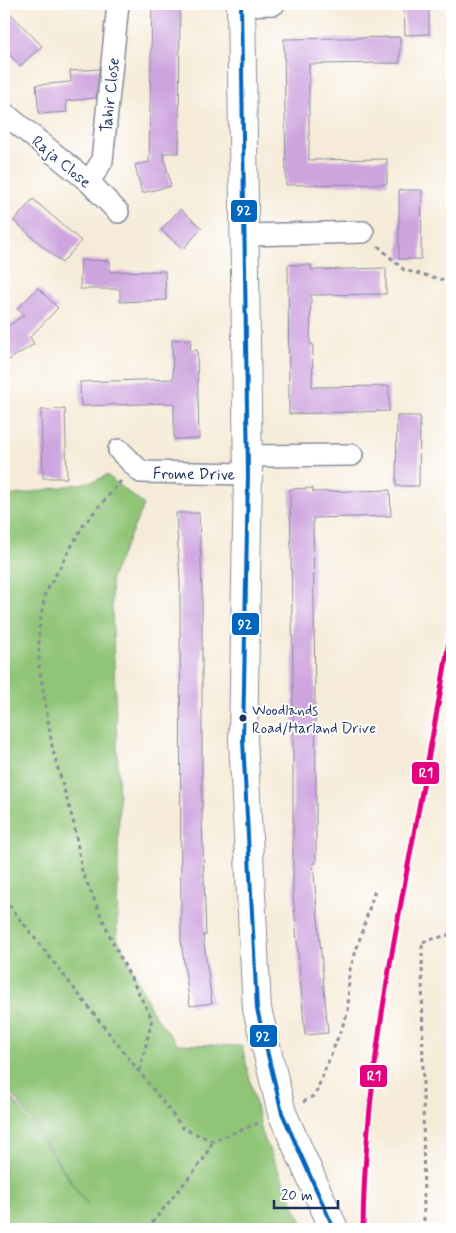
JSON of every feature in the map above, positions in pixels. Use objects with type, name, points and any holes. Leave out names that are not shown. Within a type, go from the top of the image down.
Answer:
[{"type":"street","name":"Tahir Close","points":[[89,182],[102,161],[118,4]]},
{"type":"street","points":[[274,4],[241,4],[248,465],[243,740],[253,951],[258,1010],[282,1113],[334,1229]]},
{"type":"street","name":"Raja Close","points":[[4,113],[89,182],[118,212]]},
{"type":"street","points":[[244,235],[363,232]]},
{"type":"street","name":"Frome Drive","points":[[119,450],[141,472],[248,465],[352,455]]},
{"type":"path","points":[[363,232],[404,270],[452,282]]},
{"type":"path","points":[[122,480],[84,524],[44,594],[39,628],[39,665],[53,751],[74,824],[82,871],[112,941],[152,1019],[139,1071]]},
{"type":"path","points":[[147,1229],[202,1160],[213,1141],[282,1113],[315,1095],[348,1012],[349,973],[374,890]]},
{"type":"path","points":[[4,899],[184,1129],[213,1141]]},
{"type":"path","points":[[424,1229],[422,942],[448,935],[452,938]]},
{"type":"green space","points":[[107,475],[144,505],[111,578],[119,801],[117,937],[153,1013],[177,1044],[242,1046],[263,1136],[305,1229],[4,1229],[4,1086],[88,1206],[4,1081],[4,497],[95,481]]},
{"type":"building","points":[[152,4],[180,4],[179,153],[163,153],[171,186],[142,193],[135,165],[149,162]]},
{"type":"building","points":[[404,4],[429,4],[429,34],[405,35]]},
{"type":"building","points":[[4,7],[42,46],[20,66],[4,48]]},
{"type":"building","points":[[400,37],[400,63],[309,64],[309,160],[387,159],[387,184],[286,185],[284,39]]},
{"type":"building","points":[[99,69],[96,98],[66,101],[67,112],[39,114],[36,85],[71,82],[70,71]]},
{"type":"building","points":[[399,190],[422,190],[421,259],[399,259]]},
{"type":"building","points":[[33,199],[81,241],[62,263],[14,221]]},
{"type":"building","points":[[180,209],[202,228],[183,249],[161,230]]},
{"type":"building","points":[[81,260],[110,261],[110,272],[165,271],[166,300],[120,302],[120,289],[80,289]]},
{"type":"building","points":[[288,265],[311,265],[311,270],[386,268],[386,294],[311,295],[310,344],[313,344],[312,387],[389,386],[389,411],[289,414]]},
{"type":"building","points":[[38,288],[58,308],[30,337],[34,344],[4,363],[4,329],[24,315],[17,309]]},
{"type":"building","points":[[191,339],[190,351],[197,350],[199,439],[174,439],[174,403],[81,406],[80,382],[173,379],[172,340]]},
{"type":"building","points":[[65,409],[67,478],[43,478],[41,410]]},
{"type":"building","points":[[397,416],[420,416],[419,486],[396,486]]},
{"type":"building","points":[[313,488],[313,492],[390,490],[391,516],[313,518],[316,863],[313,863],[328,1033],[305,1035],[293,894],[293,679],[290,489]]},
{"type":"building","points":[[176,513],[199,513],[202,591],[202,818],[206,935],[203,935],[212,1003],[190,1006],[181,941],[180,582]]},
{"type":"transit line","name":"92","points":[[241,4],[248,474],[243,740],[257,1009],[282,1113],[334,1229]]},
{"type":"transit line","name":"R1","points":[[363,1229],[366,1152],[384,1000],[440,697],[452,621]]},
{"type":"place","name":"Woodlands Road/Harland Drive","points":[[243,718]]}]
